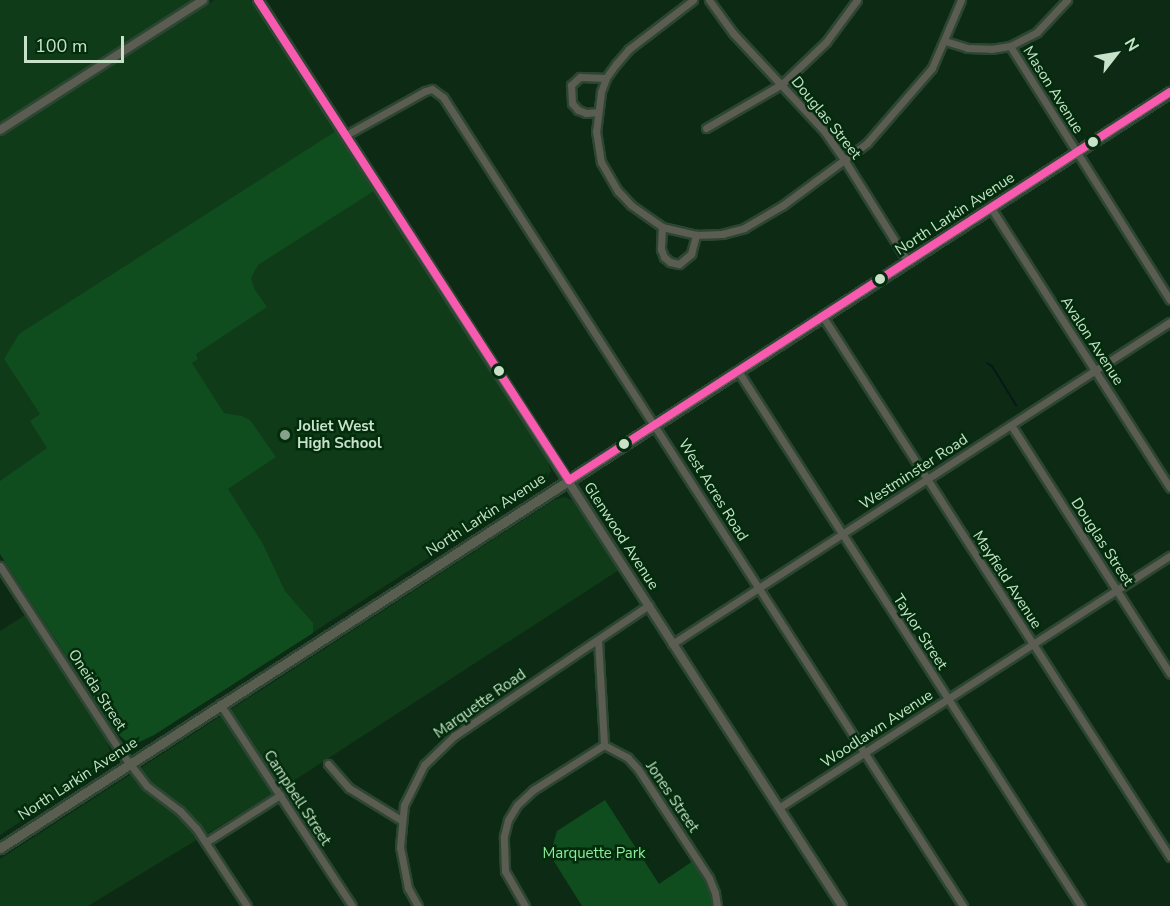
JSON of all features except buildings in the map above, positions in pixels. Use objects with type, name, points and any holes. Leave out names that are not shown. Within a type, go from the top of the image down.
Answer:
[{"type":"main road","name":"North Larkin Avenue","points":[[0,848],[1170,92]]},
{"type":"street","points":[[0,130],[203,0]]},
{"type":"street","name":"Glenwood Avenue","points":[[258,0],[842,906]]},
{"type":"street","points":[[693,0],[629,49],[606,78],[598,112],[597,148],[608,176],[631,205],[663,227],[696,235],[722,234],[744,228],[845,161],[867,143],[932,68],[961,0]]},
{"type":"street","name":"Douglas Street","points":[[709,0],[733,33],[782,84],[845,161],[908,262]]},
{"type":"street","points":[[706,128],[782,84],[826,42],[857,0]]},
{"type":"street","points":[[945,41],[968,48],[991,49],[1010,46],[1037,32],[1067,0]]},
{"type":"street","name":"Mason Avenue","points":[[1010,46],[1170,300]]},
{"type":"street","points":[[598,112],[586,113],[578,110],[572,103],[571,85],[580,77],[606,78]]},
{"type":"street","name":"West Acres Road","points":[[346,135],[425,91],[438,91],[656,425],[963,906]]},
{"type":"street","name":"Avalon Avenue","points":[[991,208],[1170,488]]},
{"type":"street","points":[[663,227],[661,249],[664,257],[670,262],[679,264],[691,254],[696,235]]},
{"type":"street","name":"Mayfield Avenue","points":[[823,317],[1170,857]]},
{"type":"street","name":"Westminster Road","points":[[672,644],[1170,322]]},
{"type":"street","name":"Taylor Street","points":[[738,371],[1081,906]]},
{"type":"street","name":"Douglas Street","points":[[1011,425],[1170,674]]},
{"type":"street","name":"Woodlawn Avenue","points":[[780,807],[1170,556]]},
{"type":"street","name":"Oneida Street","points":[[0,566],[129,763],[152,791],[187,818],[206,842],[247,906]]},
{"type":"street","name":"Marquette Road","points":[[418,906],[408,888],[403,868],[400,847],[401,820],[411,786],[437,750],[454,736],[649,605]]},
{"type":"street","points":[[525,906],[505,871],[504,836],[508,820],[532,790],[604,745],[598,640]]},
{"type":"street","name":"Campbell Street","points":[[220,704],[352,906]]},
{"type":"street","name":"Jones Street","points":[[604,745],[628,758],[638,769],[709,878],[717,906]]},
{"type":"street","points":[[328,764],[349,788],[401,820]]},
{"type":"street","points":[[206,842],[280,795]]},
{"type":"shaded area","points":[[0,0],[191,0],[0,123]]},
{"type":"shaded area","name":"Joliet West High School","points":[[214,0],[251,0],[547,460],[551,471],[540,486],[154,735],[135,744],[128,743],[116,732],[0,554],[0,137]]},
{"type":"shaded area","points":[[564,497],[572,500],[619,570],[287,785],[88,906],[0,906],[0,859],[554,500]]},
{"type":"shaded area","points":[[25,615],[107,741],[111,754],[104,767],[0,835],[0,631]]},
{"type":"green space","points":[[336,131],[374,191],[258,265],[251,278],[255,290],[267,307],[196,354],[198,359],[192,363],[224,413],[250,420],[276,457],[228,489],[263,544],[285,591],[313,623],[313,633],[154,735],[135,744],[128,743],[116,732],[0,554],[0,481],[47,448],[30,421],[40,414],[4,359],[19,334]]},
{"type":"green space","name":"Marquette Park","points":[[605,800],[659,884],[693,861],[708,884],[713,906],[582,906],[550,855],[557,831]]},
{"type":"waterway","points":[[987,363],[992,366],[1016,405]]},
{"type":"transit line","points":[[258,0],[569,480]]},
{"type":"transit line","points":[[569,480],[1170,92]]},
{"type":"place","name":"Joliet West High School","points":[[285,435]]}]
